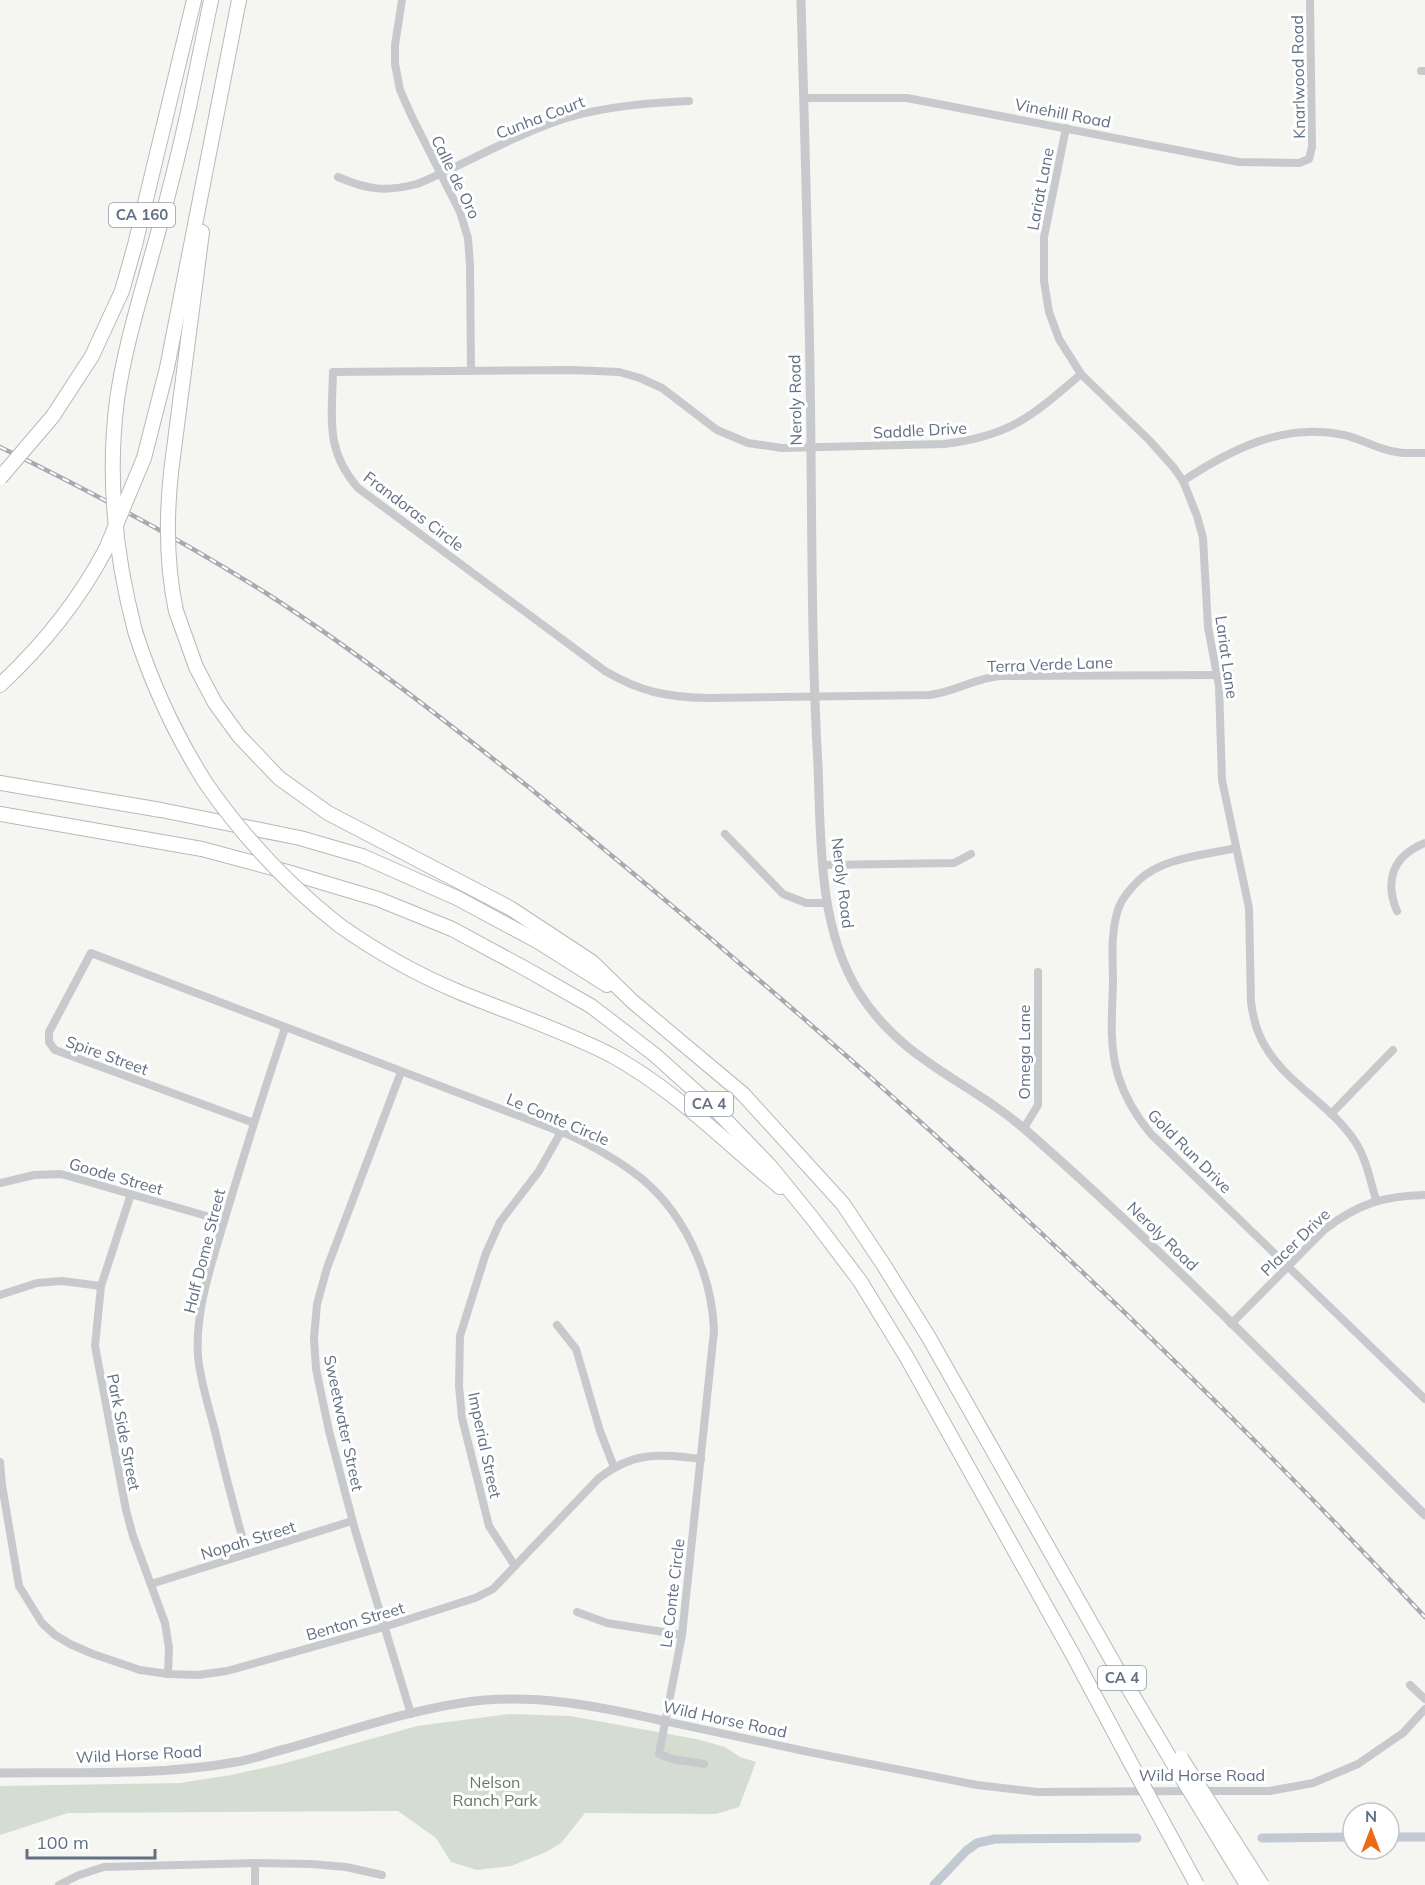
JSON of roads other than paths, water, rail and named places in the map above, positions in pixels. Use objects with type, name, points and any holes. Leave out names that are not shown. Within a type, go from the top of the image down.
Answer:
[{"type":"highway","name":"CA 160","points":[[0,478],[53,416],[92,356],[122,291],[194,0]]},
{"type":"highway","points":[[211,0],[176,167],[132,327],[117,402],[112,470],[115,530],[123,581],[135,631],[164,709],[205,782],[234,822],[266,860],[301,894],[339,925],[385,956],[422,975],[460,993],[570,1036],[634,1068],[692,1109],[744,1157],[803,1206]]},
{"type":"highway","name":"CA 160","points":[[0,685],[55,626],[82,588],[106,549],[144,458],[162,392],[239,0]]},
{"type":"highway","points":[[215,126],[171,472],[167,542],[170,576],[177,611],[196,667],[215,703],[239,735],[279,778],[328,813],[481,892],[538,925],[592,962],[632,1001]]},
{"type":"highway","name":"CA 4","points":[[0,783],[161,810],[300,838],[362,856],[477,909],[539,942],[632,1001],[743,1094],[843,1204],[883,1264],[928,1336],[1112,1660],[1175,1758],[1247,1885]]},
{"type":"highway","name":"CA 4","points":[[0,814],[202,849],[378,898],[452,929],[591,1006],[654,1055],[715,1109],[770,1166],[860,1281],[906,1356],[1197,1885]]},
{"type":"highway","points":[[1175,1758],[1262,1885]]},
{"type":"street","name":"Calle de Oro","points":[[402,0],[395,45],[398,80],[406,106],[460,212],[468,238],[471,371]]},
{"type":"street","name":"Neroly Road","points":[[801,0],[814,696],[827,903],[844,964],[858,990],[881,1022],[914,1053],[1024,1128],[1113,1209],[1425,1515]]},
{"type":"street","name":"Knarlwood Road","points":[[1310,0],[1312,153]]},
{"type":"street","name":"Vinehill Road","points":[[804,98],[907,98],[1239,162],[1299,163],[1309,159],[1312,153]]},
{"type":"street","name":"Cunha Court","points":[[338,177],[356,185],[383,190],[417,184],[525,134],[568,118],[626,105],[689,101]]},
{"type":"street","name":"Lariat Lane","points":[[1066,128],[1044,237],[1044,281],[1049,312],[1059,339],[1081,374],[1150,441],[1184,481],[1197,516],[1203,538],[1208,627],[1217,675],[1222,780],[1249,908],[1251,1002],[1258,1032],[1276,1062],[1349,1132],[1362,1155],[1376,1200]]},
{"type":"street","name":"Frandoras Circle","points":[[811,447],[776,448],[740,440],[717,430],[663,388],[619,372],[572,370],[333,372],[332,413],[335,450],[347,475],[358,488],[605,671],[641,690],[677,698],[814,696]]},
{"type":"street","name":"Saddle Drive","points":[[811,447],[944,444],[971,441],[1008,429],[1027,418],[1081,374]]},
{"type":"street","points":[[1184,481],[1234,451],[1256,442],[1297,432],[1320,431],[1345,435],[1385,450],[1399,453],[1425,453]]},
{"type":"street","name":"Terra Verde Lane","points":[[814,696],[930,695],[951,691],[986,677],[1000,676],[1217,675]]},
{"type":"street","points":[[725,834],[783,894],[806,903],[827,903]]},
{"type":"street","points":[[1396,911],[1390,896],[1392,873],[1405,854],[1425,843]]},
{"type":"street","name":"Gold Run Drive","points":[[1236,848],[1171,862],[1153,869],[1139,880],[1124,899],[1113,934],[1112,1037],[1114,1057],[1122,1087],[1138,1118],[1151,1134],[1425,1399]]},
{"type":"street","points":[[824,865],[954,863],[971,854]]},
{"type":"street","name":"Le Conte Circle","points":[[92,952],[561,1132],[604,1152],[635,1173],[655,1192],[676,1219],[692,1244],[709,1292],[714,1331],[682,1635],[659,1754],[672,1759],[704,1764]]},
{"type":"street","name":"Spire Street","points":[[92,952],[49,1032],[49,1042],[55,1050],[254,1123]]},
{"type":"street","name":"Omega Lane","points":[[1024,1128],[1038,1105],[1038,972]]},
{"type":"street","name":"Half Dome Street","points":[[247,1554],[203,1384],[198,1357],[198,1331],[202,1302],[224,1221],[285,1028]]},
{"type":"street","points":[[1331,1114],[1393,1050]]},
{"type":"street","name":"Sweetwater Street","points":[[401,1072],[327,1268],[317,1304],[314,1338],[316,1370],[352,1521],[411,1714]]},
{"type":"street","name":"Imperial Street","points":[[515,1566],[489,1527],[462,1418],[459,1386],[460,1336],[486,1253],[500,1222],[539,1171],[561,1132]]},
{"type":"street","name":"Goode Street","points":[[0,1183],[34,1175],[61,1174],[224,1221]]},
{"type":"street","name":"Park Side Street","points":[[131,1194],[101,1286],[95,1346],[126,1510],[168,1635],[168,1674]]},
{"type":"street","name":"Placer Drive","points":[[1231,1324],[1324,1230],[1340,1217],[1376,1200],[1425,1196]]},
{"type":"street","points":[[0,1296],[37,1282],[62,1281],[101,1286]]},
{"type":"street","points":[[557,1325],[576,1349],[600,1431],[614,1467]]},
{"type":"street","name":"Benton Street","points":[[0,1462],[19,1586],[42,1623],[55,1635],[93,1654],[141,1670],[198,1675],[220,1673],[384,1627],[475,1598],[493,1589],[599,1478],[614,1467],[647,1455],[661,1454],[701,1459]]},
{"type":"street","name":"Nopah Street","points":[[151,1584],[352,1521]]},
{"type":"street","points":[[577,1612],[607,1623],[682,1635]]},
{"type":"street","points":[[1410,1685],[1425,1699]]},
{"type":"street","name":"Wild Horse Road","points":[[0,1773],[184,1770],[238,1762],[411,1714],[461,1703],[496,1699],[531,1699],[614,1710],[808,1752],[977,1785],[1036,1792],[1269,1791],[1313,1784],[1358,1764],[1403,1733],[1425,1709]]},
{"type":"street","points":[[255,1863],[255,1885]]},
{"type":"street","points":[[59,1885],[79,1875],[104,1867],[255,1863],[334,1866],[382,1875]]},
{"type":"waterway","points":[[1262,1838],[1341,1837]]},
{"type":"waterway","points":[[1401,1837],[1425,1837]]},
{"type":"waterway","points":[[934,1885],[966,1851],[977,1843],[995,1839],[1137,1838]]},
{"type":"railway","points":[[0,447],[136,517],[269,595],[402,689],[531,789],[687,918],[917,1118],[1091,1280],[1176,1363],[1260,1446],[1425,1617]]},
{"type":"park label","name":"Nelson Ranch Park","points":[[495,1791]]}]
